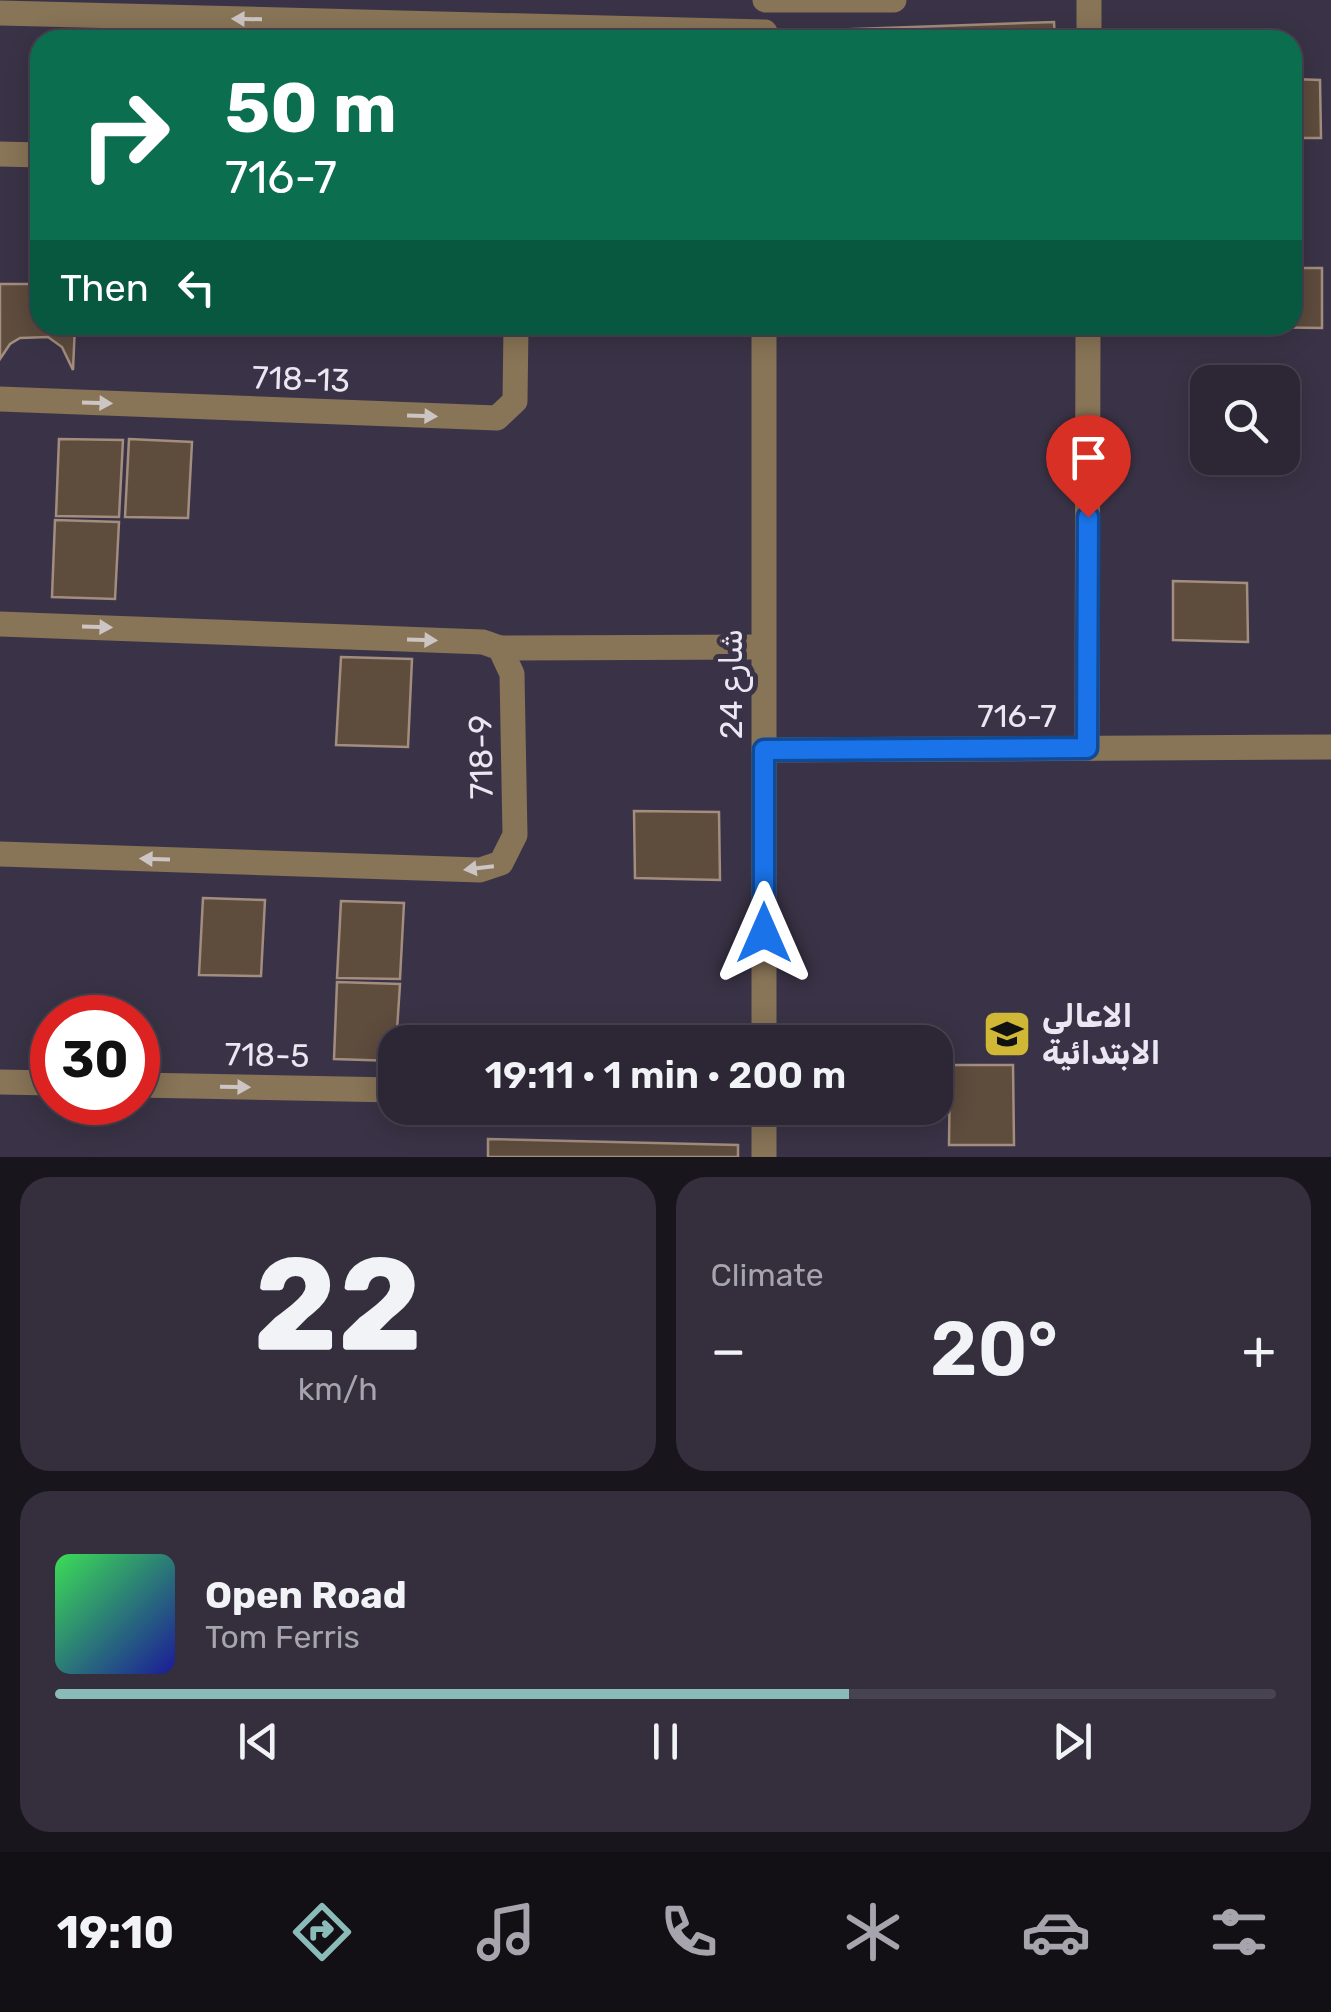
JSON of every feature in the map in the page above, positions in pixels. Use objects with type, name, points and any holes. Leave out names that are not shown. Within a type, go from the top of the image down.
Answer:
[{"type":"street","points":[[765,30],[765,0],[894,0]]},
{"type":"street","points":[[1089,0],[1089,30]]},
{"type":"street","points":[[0,12],[574,30]]},
{"type":"street","points":[[0,154],[30,155]]},
{"type":"street","name":"718-13","points":[[0,400],[497,418],[516,401],[516,335]]},
{"type":"street","name":"شارع 24","points":[[764,335],[764,1025]]},
{"type":"street","points":[[1087,748],[1088,335]]},
{"type":"street","points":[[0,624],[483,642],[500,648],[763,647]]},
{"type":"street","name":"718-9","points":[[0,854],[491,868],[508,856],[515,835],[512,674],[500,648]]},
{"type":"street","name":"716-7","points":[[764,750],[1331,746]]},
{"type":"street","points":[[0,1082],[30,1083]]},
{"type":"street","name":"718-5","points":[[160,1085],[378,1090]]},
{"type":"street","points":[[764,1125],[764,1157]]},
{"type":"building","points":[[1054,22],[1054,30],[827,30]]},
{"type":"building","points":[[1302,79],[1320,80],[1321,138],[1302,138]]},
{"type":"building","points":[[1302,268],[1322,268],[1322,328],[1302,328]]},
{"type":"building","points":[[0,284],[30,284],[30,335],[75,335],[73,370],[62,347],[48,337],[20,338],[10,344],[0,359]]},
{"type":"building","points":[[59,439],[123,440],[119,517],[56,516]]},
{"type":"building","points":[[129,439],[192,442],[188,518],[125,517]]},
{"type":"building","points":[[55,520],[119,522],[115,599],[52,597]]},
{"type":"building","points":[[1173,581],[1247,583],[1248,642],[1173,640]]},
{"type":"building","points":[[341,657],[412,659],[408,747],[336,745]]},
{"type":"building","points":[[634,811],[719,812],[720,880],[635,878]]},
{"type":"building","points":[[203,898],[265,900],[261,976],[199,975]]},
{"type":"building","points":[[341,901],[404,903],[400,979],[337,978]]},
{"type":"building","points":[[337,982],[400,984],[397,1025],[378,1025],[378,1060],[334,1059]]},
{"type":"building","points":[[953,1065],[1013,1065],[1014,1145],[949,1145]]},
{"type":"building","points":[[488,1139],[738,1145],[738,1157],[488,1157]]},
{"type":"place","name":"الاعالي الابتدائية","points":[[1007,1034]]},
{"type":"route","points":[[764,933],[764,750],[1087,748],[1088,517]]}]
